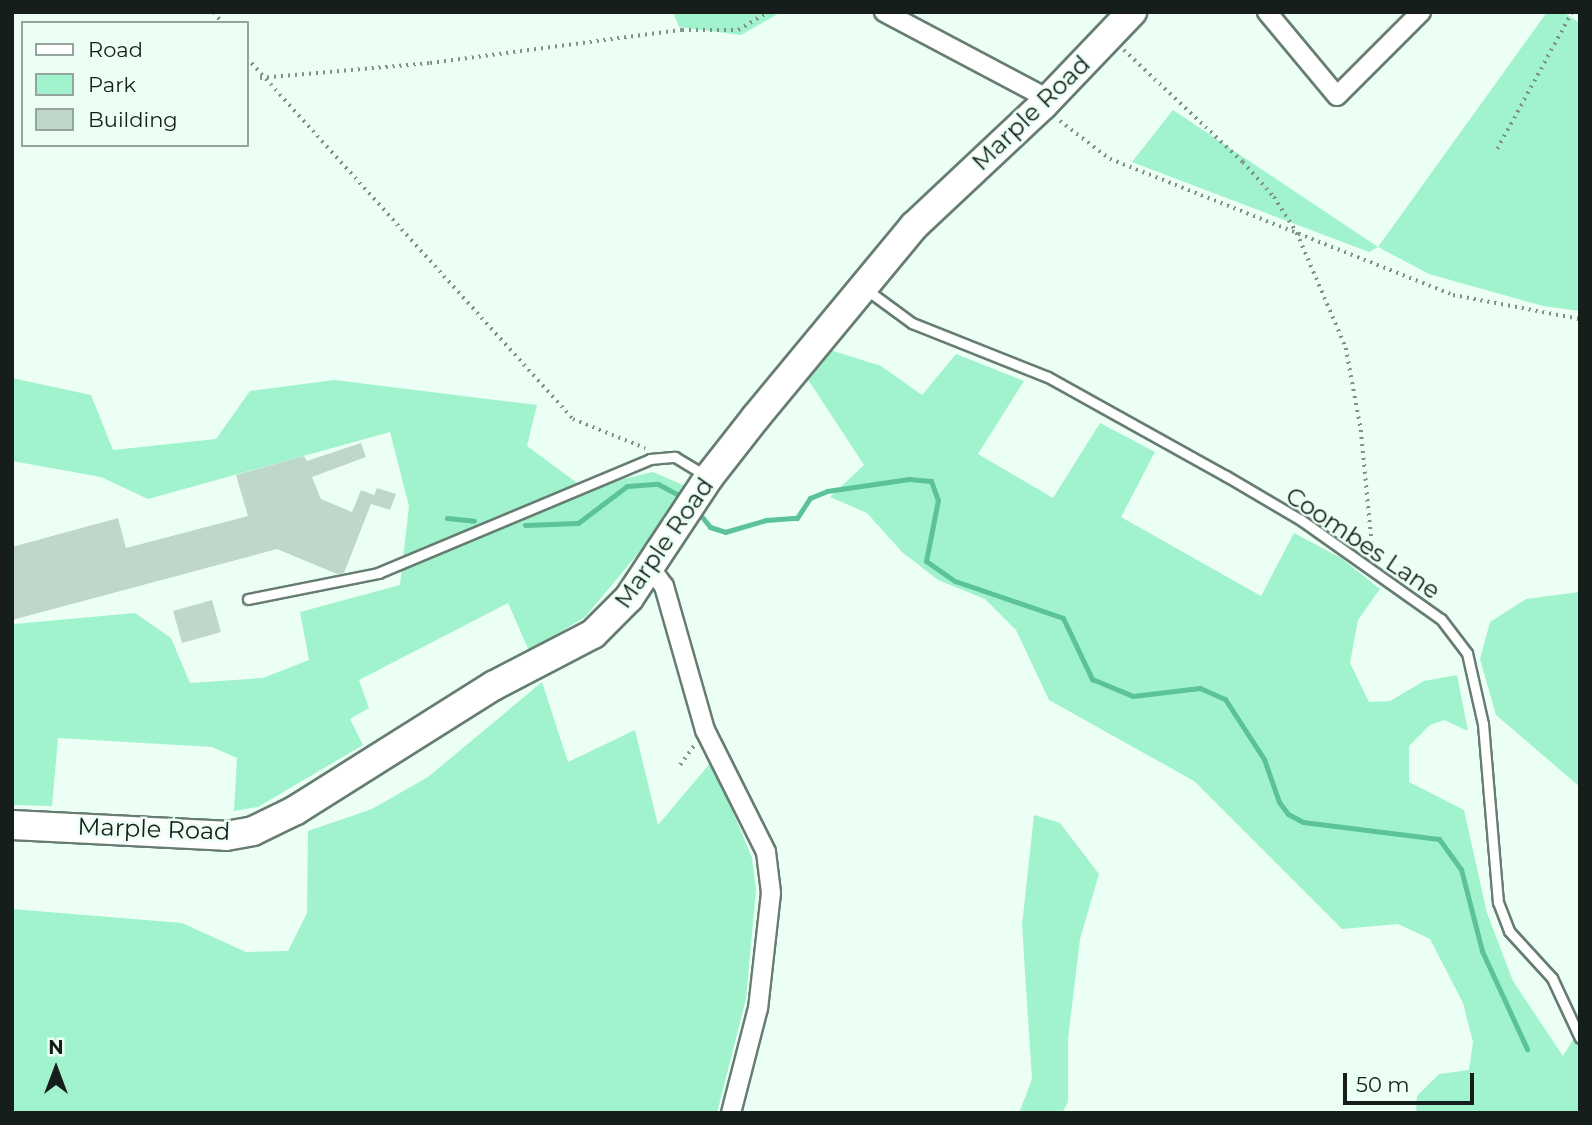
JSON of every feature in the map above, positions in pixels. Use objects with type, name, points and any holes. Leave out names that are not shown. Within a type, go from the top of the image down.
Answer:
[{"type":"main road","name":"Marple Road","points":[[12,825],[226,836],[253,831],[296,810],[493,685],[593,634],[629,598],[703,486],[914,226],[1045,102],[1132,12]]},
{"type":"street","points":[[884,12],[1045,102]]},
{"type":"street","points":[[1267,12],[1337,96],[1421,12]]},
{"type":"street","points":[[650,567],[664,586],[705,730],[765,852],[771,893],[758,1007],[731,1113]]},
{"type":"lane","name":"Coombes Lane","points":[[863,287],[912,323],[1048,377],[1133,422],[1301,520],[1441,619],[1467,653],[1483,724],[1498,902],[1509,931],[1552,978],[1580,1038]]},
{"type":"lane","points":[[248,599],[378,573],[664,456],[703,486]]},
{"type":"path","points":[[260,78],[430,63],[682,30],[738,30],[768,12]]},
{"type":"path","points":[[1497,149],[1572,12]]},
{"type":"path","points":[[1108,39],[1141,63],[1242,162],[1274,197],[1297,233],[1346,348],[1372,518],[1374,570]]},
{"type":"path","points":[[248,60],[260,78],[573,419],[664,456]]},
{"type":"path","points":[[1045,102],[1110,159],[1453,295],[1580,319]]},
{"type":"green space","points":[[673,12],[781,12],[741,35],[679,27]]},
{"type":"green space","points":[[1547,12],[1563,12],[1580,23],[1580,311],[1543,306],[1429,274],[1378,247]]},
{"type":"green space","points":[[1173,110],[1378,247],[1369,252],[1132,162]]},
{"type":"green space","points":[[827,349],[881,366],[922,395],[956,354],[1024,381],[978,454],[1053,498],[1100,423],[1155,452],[1121,517],[1261,596],[1294,533],[1341,558],[1380,589],[1358,620],[1350,663],[1369,702],[1390,701],[1424,681],[1457,675],[1468,731],[1444,720],[1430,725],[1409,746],[1409,782],[1464,810],[1487,913],[1513,981],[1563,1056],[1580,1029],[1580,1113],[1416,1113],[1417,1096],[1439,1074],[1469,1070],[1473,1042],[1463,1003],[1430,939],[1398,924],[1342,929],[1194,781],[1049,700],[1016,630],[985,599],[938,580],[902,552],[867,513],[830,497],[864,465],[805,375]]},
{"type":"green space","points":[[12,378],[91,395],[113,450],[216,439],[250,391],[334,380],[537,405],[527,446],[584,488],[653,472],[692,489],[585,617],[529,651],[508,603],[359,680],[369,708],[350,719],[363,745],[258,807],[234,811],[237,758],[212,747],[58,738],[52,806],[12,805],[12,616],[14,624],[135,613],[171,638],[190,683],[263,678],[309,660],[300,612],[400,585],[409,506],[390,432],[148,499],[101,477],[12,461]]},
{"type":"green space","points":[[1580,592],[1580,787],[1496,715],[1480,659],[1490,622],[1526,599]]},
{"type":"green space","points":[[542,682],[568,762],[635,730],[658,825],[712,761],[752,858],[756,890],[746,999],[717,1113],[12,1113],[12,909],[182,923],[246,952],[288,951],[307,913],[308,831],[372,809],[428,777]]},
{"type":"green space","points":[[1034,815],[1060,823],[1099,874],[1080,939],[1068,1039],[1068,1102],[1062,1113],[1019,1113],[1032,1079],[1022,925]]},
{"type":"building","points":[[361,443],[366,457],[312,477],[321,499],[352,512],[361,490],[374,495],[377,488],[396,494],[390,510],[371,504],[344,573],[337,574],[277,549],[12,620],[12,547],[118,518],[126,548],[248,516],[236,475],[304,456],[307,461]]},
{"type":"building","points":[[212,600],[221,632],[182,643],[173,611]]},
{"type":"waterway","points":[[698,512],[710,527],[725,532],[766,520],[797,518],[810,498],[827,491],[909,479],[931,481],[938,500],[926,561],[955,581],[1063,618],[1092,679],[1133,696],[1200,688],[1225,699],[1264,759],[1279,802],[1288,814],[1303,822],[1439,839],[1461,869],[1482,951],[1527,1049]]},
{"type":"waterway","points":[[525,525],[578,523],[627,486],[658,484],[684,498]]},
{"type":"waterway","points":[[447,518],[474,521]]}]
